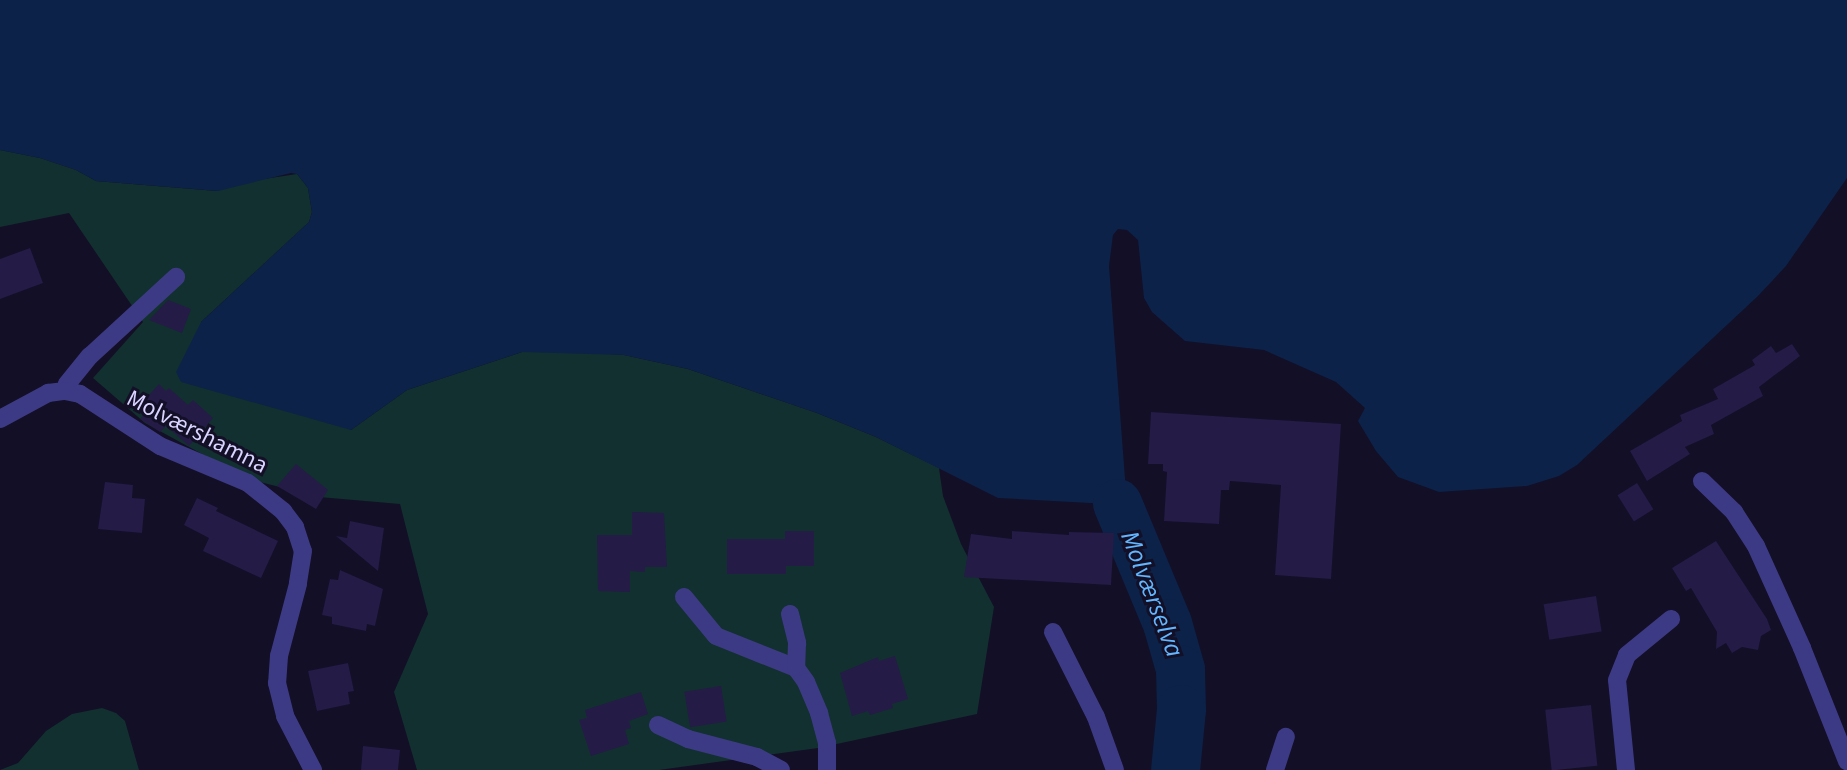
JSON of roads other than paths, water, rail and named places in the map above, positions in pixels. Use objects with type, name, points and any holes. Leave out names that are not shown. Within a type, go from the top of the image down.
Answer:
[{"type":"street","points":[[0,419],[48,393],[65,391],[67,384],[90,356],[176,277]]},
{"type":"street","name":"Molværshamna","points":[[65,391],[87,398],[160,446],[248,483],[268,497],[295,527],[301,542],[301,567],[279,656],[277,683],[285,716],[313,770]]},
{"type":"street","points":[[1702,481],[1734,512],[1756,546],[1802,648],[1847,761]]},
{"type":"street","points":[[684,597],[716,636],[796,668],[806,682],[819,713],[827,743],[827,770]]},
{"type":"street","points":[[790,614],[797,643],[796,668]]},
{"type":"street","points":[[1626,770],[1617,680],[1627,655],[1671,619]]},
{"type":"street","points":[[1053,632],[1096,718],[1115,770]]},
{"type":"street","points":[[657,725],[688,739],[757,757],[781,770]]},
{"type":"street","points":[[1275,770],[1286,737]]},
{"type":"water","points":[[0,0],[1847,0],[1847,178],[1786,266],[1758,296],[1577,465],[1559,476],[1527,486],[1439,492],[1398,477],[1376,451],[1358,421],[1365,408],[1336,382],[1264,350],[1185,341],[1152,312],[1144,298],[1138,240],[1127,230],[1118,229],[1113,235],[1109,266],[1127,505],[998,498],[876,437],[817,413],[688,369],[624,355],[522,352],[407,390],[351,430],[181,382],[176,372],[201,322],[309,222],[312,212],[308,188],[297,174],[291,173],[218,191],[96,181],[76,170],[40,158],[0,150]]},
{"type":"waterway","name":"Molværselva","points":[[1117,503],[1167,623],[1180,669],[1181,709],[1175,770]]}]
